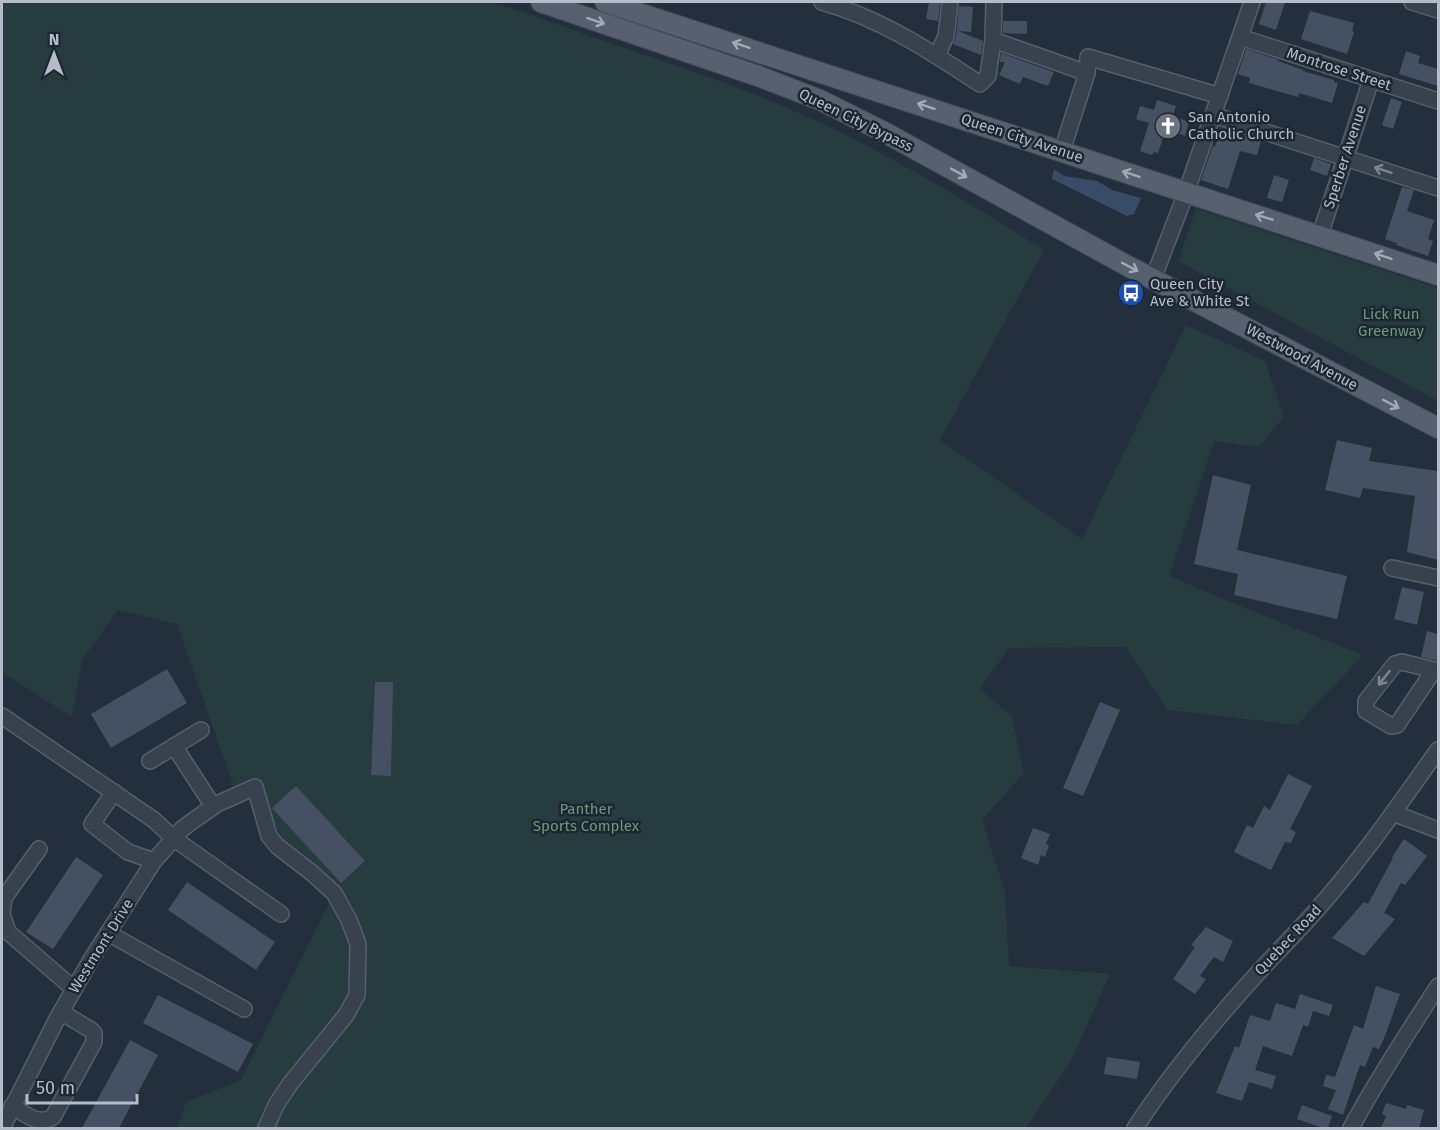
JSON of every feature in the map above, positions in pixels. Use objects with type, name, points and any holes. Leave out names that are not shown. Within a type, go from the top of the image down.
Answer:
[{"type":"main road","name":"Queen City Bypass","points":[[541,2],[759,76],[820,100],[884,132],[1153,279]]},
{"type":"main road","name":"Queen City Avenue","points":[[605,2],[1438,275]]},
{"type":"main road","name":"Westwood Avenue","points":[[1153,279],[1438,428]]},
{"type":"street","points":[[822,2],[902,35],[980,84],[988,76],[993,40],[994,2]]},
{"type":"street","points":[[937,56],[946,36],[950,2]]},
{"type":"street","points":[[1153,279],[1186,193],[1252,2]]},
{"type":"street","points":[[1412,2],[1438,10]]},
{"type":"street","name":"Montrose Street","points":[[1240,37],[1438,101]]},
{"type":"street","points":[[993,40],[1087,72]]},
{"type":"street","points":[[1062,152],[1087,72],[1088,57],[1220,96]]},
{"type":"street","name":"Sperber Avenue","points":[[1320,235],[1371,80]]},
{"type":"street","points":[[1213,115],[1438,189]]},
{"type":"street","points":[[1392,568],[1438,578]]},
{"type":"street","points":[[1402,662],[1436,671],[1397,726],[1391,726],[1366,711],[1366,700],[1395,664],[1402,662]]},
{"type":"street","points":[[2,716],[154,820],[173,838],[281,914]]},
{"type":"street","points":[[150,761],[201,730]]},
{"type":"street","points":[[174,746],[213,806]]},
{"type":"street","name":"Quebec Road","points":[[1135,1128],[1177,1069],[1220,1016],[1344,879],[1438,750]]},
{"type":"street","name":"Westmont Drive","points":[[2,1128],[61,1011],[154,861],[182,829],[213,806],[255,787],[269,836],[277,846],[334,893],[358,944],[357,995],[346,1015],[290,1084],[276,1105],[266,1128]]},
{"type":"street","points":[[114,792],[92,824],[128,852],[154,861]]},
{"type":"street","points":[[1393,813],[1438,830]]},
{"type":"street","points":[[39,849],[4,898],[2,914],[8,932],[74,989]]},
{"type":"street","points":[[108,933],[244,1009]]},
{"type":"street","points":[[1351,1128],[1396,1051],[1438,986]]},
{"type":"street","points":[[12,1106],[37,1121],[53,1117],[94,1042],[94,1033],[91,1030],[61,1011]]},
{"type":"green space","name":"Panther Sports Complex","points":[[2,2],[489,2],[741,89],[848,136],[933,182],[1044,250],[940,440],[1082,539],[1186,325],[1265,361],[1284,417],[1259,447],[1214,441],[1169,576],[1363,655],[1297,725],[1167,710],[1126,647],[1009,648],[980,689],[1012,716],[1024,773],[982,820],[1005,892],[1009,966],[1110,974],[1070,1063],[1026,1128],[178,1128],[186,1102],[241,1080],[334,893],[277,846],[255,788],[237,796],[177,624],[118,610],[82,660],[72,717],[2,672]]},
{"type":"green space","name":"Lick Run Greenway","points":[[1196,209],[1438,288],[1438,401],[1178,261]]},
{"type":"water","points":[[1054,169],[1064,176],[1097,181],[1112,190],[1141,198],[1134,214],[1127,216],[1052,179]]},
{"type":"building","points":[[929,2],[940,2],[938,21],[926,19]]},
{"type":"building","points":[[1266,2],[1285,2],[1276,30],[1259,24]]},
{"type":"building","points":[[959,6],[973,7],[971,32],[958,31],[983,41],[981,55],[953,44],[956,37]]},
{"type":"building","points":[[1310,11],[1354,23],[1352,31],[1354,32],[1347,54],[1301,39]]},
{"type":"building","points":[[1003,21],[1027,21],[1027,34],[1003,33]]},
{"type":"building","points":[[1246,49],[1303,71],[1334,80],[1338,83],[1332,103],[1299,93],[1298,97],[1249,83],[1250,78],[1238,74]]},
{"type":"building","points":[[1406,51],[1420,56],[1418,63],[1438,69],[1438,86],[1399,74]]},
{"type":"building","points":[[1001,53],[1054,72],[1048,86],[1023,77],[1020,84],[999,75],[1005,62],[1000,62]]},
{"type":"building","points":[[1391,98],[1402,102],[1393,129],[1382,125]]},
{"type":"building","name":"San Antonio Catholic Church","points":[[1157,100],[1176,106],[1173,116],[1189,122],[1185,136],[1166,129],[1158,153],[1154,152],[1152,155],[1140,151],[1149,123],[1136,119],[1140,106],[1154,110]]},
{"type":"building","points":[[1221,128],[1261,141],[1257,155],[1240,151],[1228,189],[1201,180]]},
{"type":"building","points":[[1314,158],[1331,164],[1327,176],[1310,170]]},
{"type":"building","points":[[1274,175],[1289,180],[1282,202],[1267,198]]},
{"type":"building","points":[[1402,187],[1414,190],[1407,211],[1434,220],[1428,239],[1433,241],[1428,256],[1385,239]]},
{"type":"building","points":[[1337,440],[1372,448],[1369,461],[1438,471],[1438,560],[1407,552],[1415,496],[1363,488],[1360,498],[1325,490]]},
{"type":"building","points":[[1213,475],[1251,485],[1237,550],[1347,576],[1337,619],[1234,595],[1238,574],[1194,564]]},
{"type":"building","points":[[1402,587],[1424,592],[1417,625],[1394,619]]},
{"type":"building","points":[[1427,631],[1438,634],[1438,661],[1421,657]]},
{"type":"building","points":[[167,669],[187,703],[111,748],[91,714]]},
{"type":"building","points":[[375,682],[393,682],[391,776],[371,775]]},
{"type":"building","points":[[1100,702],[1120,710],[1083,796],[1063,788]]},
{"type":"building","points":[[1288,774],[1312,786],[1290,829],[1296,832],[1291,843],[1285,842],[1271,870],[1234,852],[1247,825],[1253,828],[1264,806],[1270,810]]},
{"type":"building","points":[[296,786],[365,861],[341,883],[272,808]]},
{"type":"building","points":[[1033,828],[1050,834],[1045,857],[1041,855],[1038,865],[1021,858]]},
{"type":"building","points":[[1404,839],[1427,856],[1405,885],[1401,883],[1384,913],[1395,919],[1364,956],[1332,938],[1364,902],[1368,904]]},
{"type":"building","points":[[76,857],[103,875],[53,949],[26,932]]},
{"type":"building","points":[[187,882],[275,942],[256,970],[168,910]]},
{"type":"building","points":[[1206,927],[1233,941],[1223,962],[1214,957],[1200,976],[1206,979],[1195,994],[1173,979],[1195,947],[1191,945]]},
{"type":"building","points":[[1376,986],[1400,994],[1379,1049],[1373,1047],[1365,1067],[1360,1065],[1343,1115],[1328,1109],[1336,1090],[1323,1086],[1326,1075],[1335,1077],[1354,1025],[1363,1029]]},
{"type":"building","points":[[1300,994],[1333,1005],[1329,1016],[1313,1011],[1308,1027],[1303,1025],[1292,1056],[1263,1046],[1255,1070],[1276,1076],[1272,1089],[1249,1082],[1242,1101],[1216,1093],[1235,1046],[1239,1048],[1250,1015],[1270,1021],[1276,1003],[1295,1009]]},
{"type":"building","points":[[158,995],[253,1044],[238,1072],[143,1023]]},
{"type":"building","points":[[130,1040],[158,1055],[119,1128],[82,1128]]},
{"type":"building","points":[[1107,1057],[1140,1062],[1137,1079],[1104,1074]]},
{"type":"building","points":[[1386,1103],[1406,1109],[1407,1105],[1424,1110],[1419,1128],[1381,1128],[1386,1116],[1382,1114]]},
{"type":"building","points":[[1302,1105],[1332,1116],[1328,1128],[1297,1119]]},
{"type":"place","name":"San Antonio Catholic Church","points":[[1168,126]]},
{"type":"place","name":"Queen City Ave & White St","points":[[1131,293]]}]
